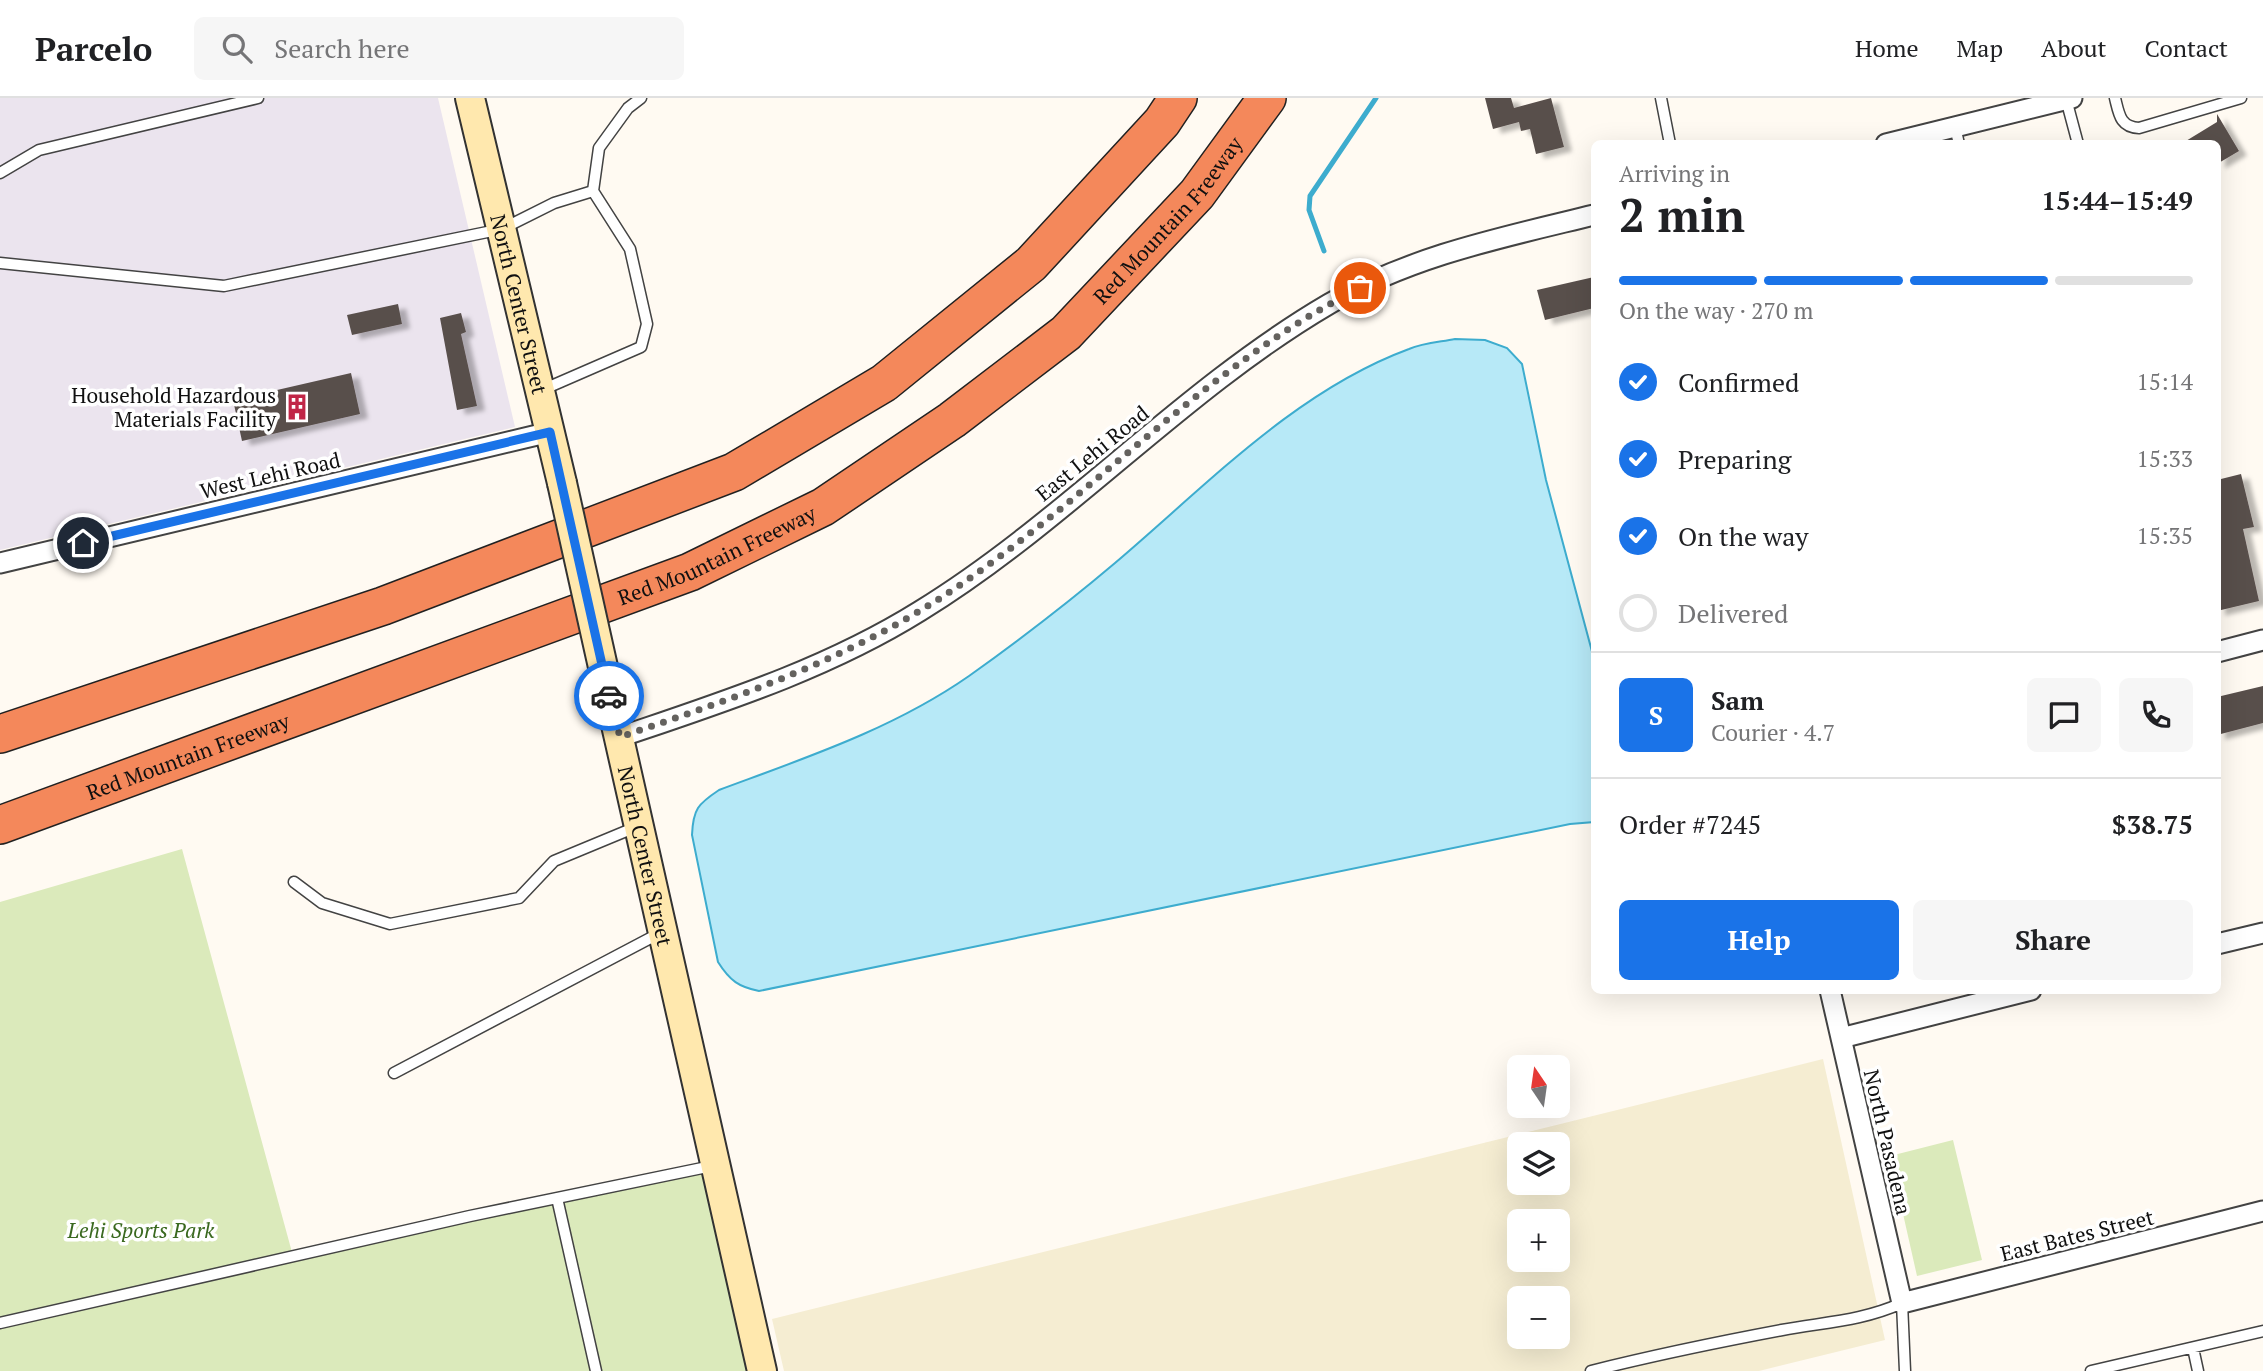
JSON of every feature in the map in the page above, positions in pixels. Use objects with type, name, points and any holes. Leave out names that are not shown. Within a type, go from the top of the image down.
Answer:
[{"type":"highway","points":[[0,734],[383,606],[734,472],[884,383],[1031,264],[1162,122],[1178,98]]},
{"type":"highway","name":"Red Mountain Freeway","points":[[0,825],[690,572],[823,507],[952,420],[1066,333],[1197,194],[1267,98]]},
{"type":"highway","points":[[0,712],[105,698]]},
{"type":"highway","points":[[0,834],[138,773]]},
{"type":"street","name":"North Center Street","points":[[470,98],[562,483],[762,1371]]},
{"type":"street","points":[[1918,140],[1957,135],[2069,99]]},
{"type":"street","name":"East Lehi Road","points":[[620,737],[758,690],[816,666],[872,639],[920,611],[960,586],[1050,517],[1260,348],[1331,302],[1434,256],[1591,216]]},
{"type":"street","name":"West Lehi Road","points":[[0,563],[550,432]]},
{"type":"street","points":[[2221,651],[2263,640]]},
{"type":"street","points":[[2221,943],[2263,933]]},
{"type":"street","name":"North Pasadena","points":[[1831,994],[1902,1303]]},
{"type":"street","points":[[1841,1038],[2015,994]]},
{"type":"street","name":"East Bates Street","points":[[1902,1303],[2263,1211]]},
{"type":"lane","points":[[0,173],[39,150],[258,98]]},
{"type":"lane","points":[[540,390],[641,346],[647,324],[630,249],[593,191],[599,148],[628,108],[641,98]]},
{"type":"lane","points":[[1661,98],[1669,140]]},
{"type":"lane","points":[[2115,98],[2121,121],[2129,127],[2139,128],[2241,98]]},
{"type":"lane","points":[[2069,99],[2077,140]]},
{"type":"lane","points":[[0,263],[224,286],[502,229],[554,203],[593,191]]},
{"type":"lane","points":[[294,882],[322,903],[390,924],[519,898],[554,861],[639,825]]},
{"type":"lane","points":[[394,1073],[663,931]]},
{"type":"lane","points":[[0,1323],[557,1198],[716,1166]]},
{"type":"lane","points":[[557,1198],[596,1371]]},
{"type":"lane","points":[[1591,1371],[1676,1350],[1816,1324],[1863,1319],[1902,1303],[1905,1371]]},
{"type":"lane","points":[[2091,1371],[2263,1331]]},
{"type":"lane","points":[[2193,1348],[2198,1371]]},
{"type":"shaded area","points":[[0,98],[438,98],[515,427],[0,550]]},
{"type":"shaded area","points":[[1823,1059],[1885,1340],[1759,1371],[784,1371],[772,1319],[1507,1137],[1507,1195],[1570,1195],[1570,1132],[1528,1132]]},
{"type":"green space","name":"Lehi Sports Park","points":[[182,849],[293,1256],[716,1166],[762,1371],[0,1371],[0,902]]},
{"type":"green space","points":[[1953,1140],[1982,1260],[1917,1276],[1890,1156]]},
{"type":"water","points":[[1455,339],[1485,340],[1507,348],[1522,364],[1546,480],[1591,648],[1591,822],[1570,824],[759,991],[740,985],[727,974],[718,962],[692,835],[695,813],[706,799],[719,790],[848,741],[940,695],[1080,592],[1253,443],[1290,415],[1367,367],[1426,344]]},
{"type":"building","points":[[1485,98],[1511,98],[1514,108],[1551,98],[1564,147],[1536,154],[1530,129],[1521,131],[1519,122],[1493,129]]},
{"type":"building","points":[[2217,114],[2239,151],[2221,162],[2221,140],[2188,140],[2217,122]]},
{"type":"building","points":[[1591,278],[1591,309],[1545,320],[1537,290]]},
{"type":"building","points":[[398,304],[402,324],[352,335],[347,315]]},
{"type":"building","points":[[461,313],[466,332],[461,334],[477,406],[457,410],[440,318]]},
{"type":"building","name":"Household Hazardous Materials Facility","points":[[351,373],[360,414],[242,441],[233,400]]},
{"type":"building","points":[[2241,474],[2254,527],[2243,529],[2259,601],[2221,610],[2221,479]]},
{"type":"building","points":[[2263,686],[2263,723],[2221,734],[2221,696]]},
{"type":"waterway","points":[[1324,251],[1309,210],[1310,196],[1376,98]]},
{"type":"way so far","points":[[609,696],[620,737],[758,690],[872,639],[960,586],[1260,348],[1331,302],[1360,288]]},
{"type":"place","name":"Household Hazardous Materials Facility","points":[[297,407]]},
{"type":"route","points":[[83,543],[550,432],[609,696]]}]
